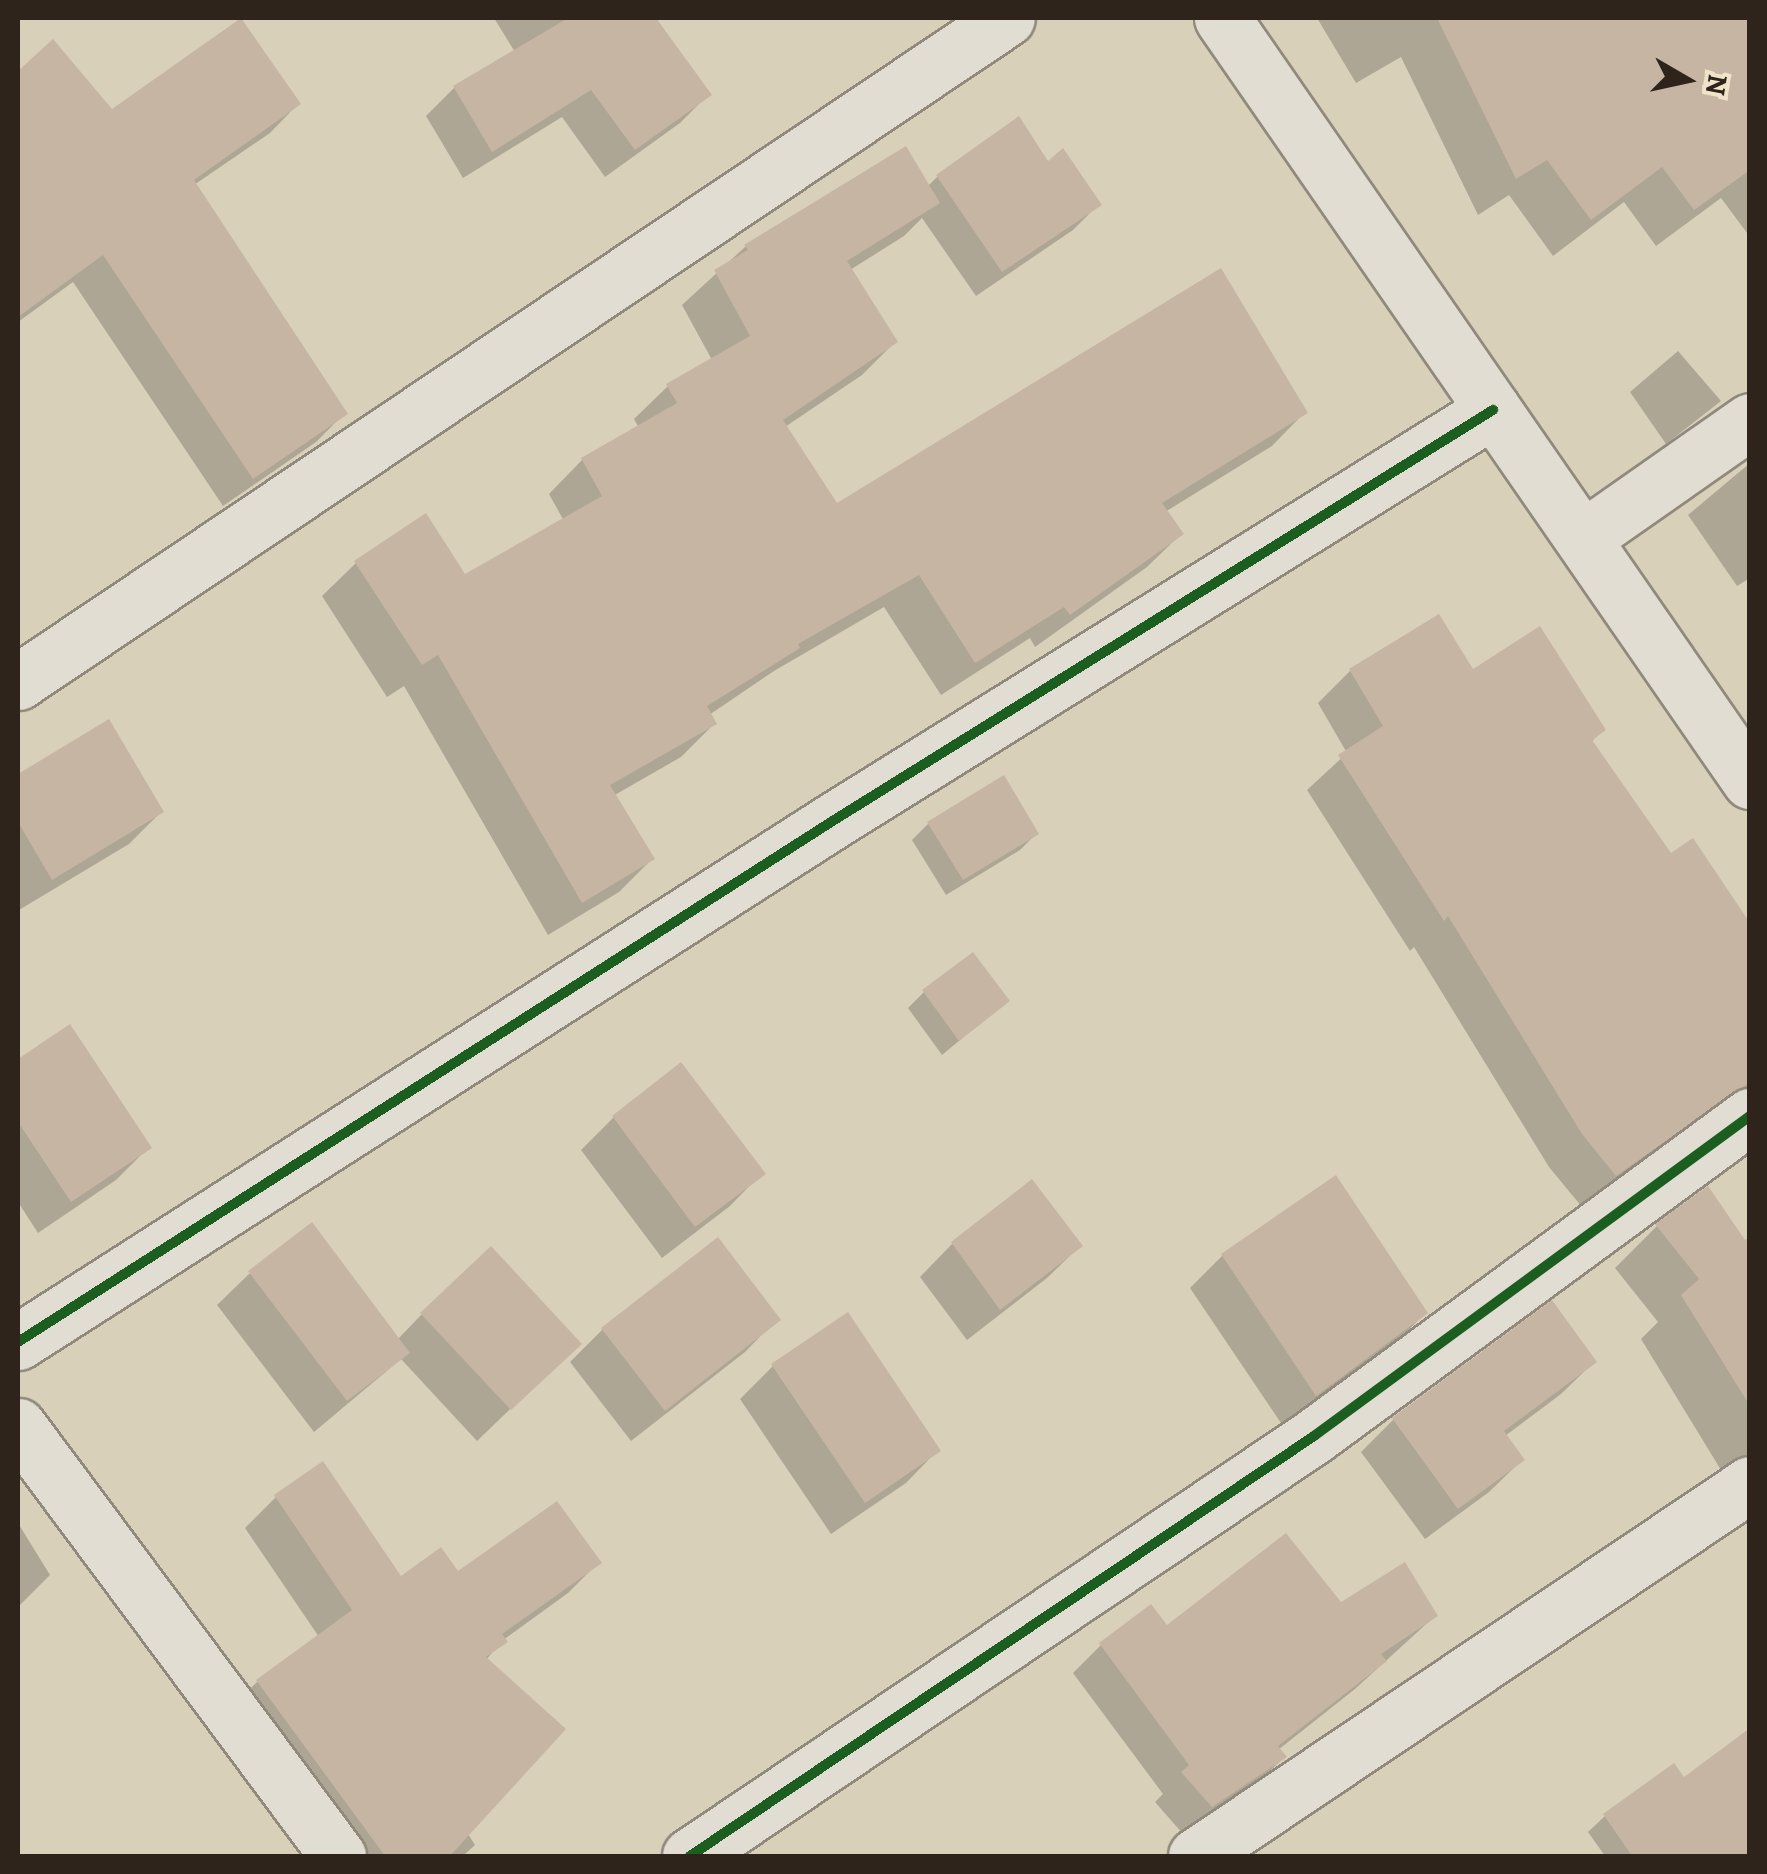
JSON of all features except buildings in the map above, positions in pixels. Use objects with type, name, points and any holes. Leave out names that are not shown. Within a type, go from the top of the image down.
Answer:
[{"type":"street","points":[[18,682],[1007,18]]},
{"type":"street","points":[[1224,18],[1750,781]]},
{"type":"street","points":[[18,1342],[864,802],[1493,410]]},
{"type":"street","points":[[1583,538],[1750,421]]},
{"type":"street","points":[[690,1856],[1314,1436],[1750,1116]]},
{"type":"street","points":[[18,1426],[338,1856]]},
{"type":"street","points":[[1196,1856],[1750,1484]]},
{"type":"cycle path","points":[[18,1342],[831,822],[1493,410]]},
{"type":"cycle path","points":[[690,1856],[1314,1436],[1750,1116]]}]
